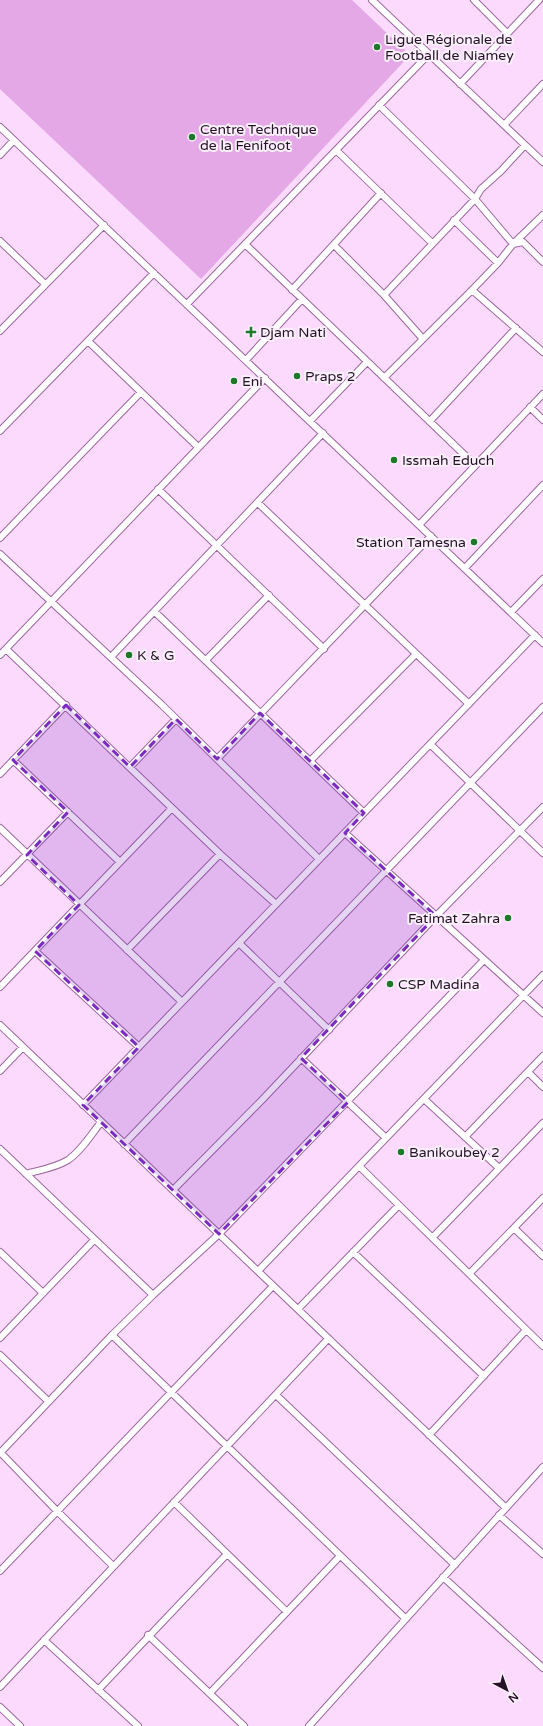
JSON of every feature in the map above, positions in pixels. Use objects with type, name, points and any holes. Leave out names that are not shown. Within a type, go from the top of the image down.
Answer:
[{"type":"street","points":[[372,0],[543,162]]},
{"type":"street","points":[[474,0],[507,33]]},
{"type":"street","points":[[460,84],[539,0]]},
{"type":"street","points":[[187,304],[429,54]]},
{"type":"street","points":[[504,125],[543,84]]},
{"type":"street","points":[[379,105],[476,199],[513,244]]},
{"type":"street","points":[[0,127],[543,643]]},
{"type":"street","points":[[0,155],[14,140]]},
{"type":"street","points":[[384,295],[454,220],[476,199],[481,189],[501,171],[525,145]]},
{"type":"street","points":[[336,150],[432,243]]},
{"type":"street","points":[[292,290],[381,193]]},
{"type":"street","points":[[384,378],[472,290],[498,263],[513,244],[543,215]]},
{"type":"street","points":[[454,220],[498,263]]},
{"type":"street","points":[[0,331],[104,225]]},
{"type":"street","points":[[0,241],[45,284]]},
{"type":"street","points":[[513,244],[523,242],[543,262]]},
{"type":"street","points":[[245,244],[475,465]]},
{"type":"street","points":[[334,245],[384,295],[423,339]]},
{"type":"street","points":[[0,432],[154,273]]},
{"type":"street","points":[[472,290],[543,352]]},
{"type":"street","points":[[246,360],[302,299]]},
{"type":"street","points":[[430,421],[516,328]]},
{"type":"street","points":[[88,341],[198,448]]},
{"type":"street","points":[[310,421],[367,362]]},
{"type":"street","points":[[265,378],[2,652],[66,705],[220,854],[276,904]]},
{"type":"street","points":[[0,538],[141,392]]},
{"type":"street","points":[[420,525],[543,394]]},
{"type":"street","points":[[530,407],[543,420]]},
{"type":"street","points":[[111,657],[218,546],[323,433]]},
{"type":"street","points":[[465,568],[543,485]]},
{"type":"street","points":[[158,489],[324,648]]},
{"type":"street","points":[[258,502],[469,704]]},
{"type":"street","points":[[217,759],[260,713],[367,605],[431,536]]},
{"type":"street","points":[[0,554],[111,657],[320,859]]},
{"type":"street","points":[[511,612],[543,579]]},
{"type":"street","points":[[206,660],[269,595]]},
{"type":"street","points":[[155,612],[364,813]]},
{"type":"street","points":[[83,1105],[535,635]]},
{"type":"street","points":[[310,761],[416,654]]},
{"type":"street","points":[[0,774],[66,705]]},
{"type":"street","points":[[124,1144],[543,707]]},
{"type":"street","points":[[130,767],[176,719]]},
{"type":"street","points":[[430,744],[543,853]]},
{"type":"street","points":[[13,760],[120,862]]},
{"type":"street","points":[[173,1190],[329,1030],[519,830],[543,807]]},
{"type":"street","points":[[0,987],[172,808]]},
{"type":"street","points":[[0,882],[68,812]]},
{"type":"street","points":[[0,828],[182,1002]]},
{"type":"street","points":[[344,833],[543,1013]]},
{"type":"street","points":[[127,950],[220,854]]},
{"type":"street","points":[[239,943],[329,1030]]},
{"type":"street","points":[[35,951],[139,1047]]},
{"type":"street","points":[[113,1566],[57,1512],[0,1452],[112,1335],[219,1234],[484,960]]},
{"type":"street","points":[[258,1271],[543,976]]},
{"type":"street","points":[[0,1025],[506,1508]]},
{"type":"street","points":[[0,1071],[23,1047]]},
{"type":"street","points":[[465,1137],[543,1056]]},
{"type":"street","points":[[301,1058],[386,1138]]},
{"type":"street","points":[[528,1072],[543,1087]]},
{"type":"street","points":[[424,1099],[499,1168]]},
{"type":"street","points":[[26,1174],[57,1166],[68,1160],[76,1154],[101,1122]]},
{"type":"street","points":[[433,1237],[543,1123]]},
{"type":"street","points":[[0,1149],[153,1295]]},
{"type":"street","points":[[359,1166],[543,1346]]},
{"type":"street","points":[[470,1273],[543,1198]]},
{"type":"street","points":[[298,1309],[399,1205]]},
{"type":"street","points":[[514,1228],[543,1256]]},
{"type":"street","points":[[0,1338],[94,1240]]},
{"type":"street","points":[[0,1252],[43,1293]]},
{"type":"street","points":[[353,1252],[484,1376]]},
{"type":"street","points":[[0,1571],[273,1286]]},
{"type":"street","points":[[429,1435],[526,1330]]},
{"type":"street","points":[[112,1335],[406,1619]]},
{"type":"street","points":[[0,1687],[328,1338]]},
{"type":"street","points":[[0,1355],[48,1401]]},
{"type":"street","points":[[276,1395],[455,1565]]},
{"type":"street","points":[[309,1726],[543,1467]]},
{"type":"street","points":[[174,1502],[287,1612]]},
{"type":"street","points":[[500,1515],[543,1554]]},
{"type":"street","points":[[98,1690],[148,1635],[227,1554]]},
{"type":"street","points":[[210,1693],[340,1556]]},
{"type":"street","points":[[443,1577],[542,1666]]},
{"type":"street","points":[[148,1635],[244,1726]]},
{"type":"street","points":[[44,1640],[138,1726]]},
{"type":"street","points":[[0,1707],[20,1726]]},
{"type":"highlighted area","points":[[66,705],[130,767],[176,719],[217,759],[260,713],[364,813],[345,833],[436,916],[301,1058],[348,1102],[219,1234],[83,1105],[139,1047],[35,951],[79,905],[27,855],[68,812],[13,760]]},
{"type":"shaded area","name":"Centre Technique de la Fenifoot","points":[[0,0],[352,0],[410,55],[201,279],[0,89]]},
{"type":"place","name":"Ligue Régionale de Football de Niamey","points":[[377,47]]},
{"type":"place","name":"Centre Technique de la Fenifoot","points":[[192,137]]},
{"type":"place","name":"Djam Nati","points":[[251,332]]},
{"type":"place","name":"Praps 2","points":[[297,376]]},
{"type":"place","name":"Eni","points":[[234,381]]},
{"type":"place","name":"Issmah Educh","points":[[394,460]]},
{"type":"place","name":"Station Tamesna","points":[[474,542]]},
{"type":"place","name":"K & G","points":[[129,655]]},
{"type":"place","name":"Fatimat Zahra","points":[[508,918]]},
{"type":"place","name":"CSP Madina","points":[[390,984]]},
{"type":"place","name":"Banikoubey 2","points":[[401,1152]]}]
